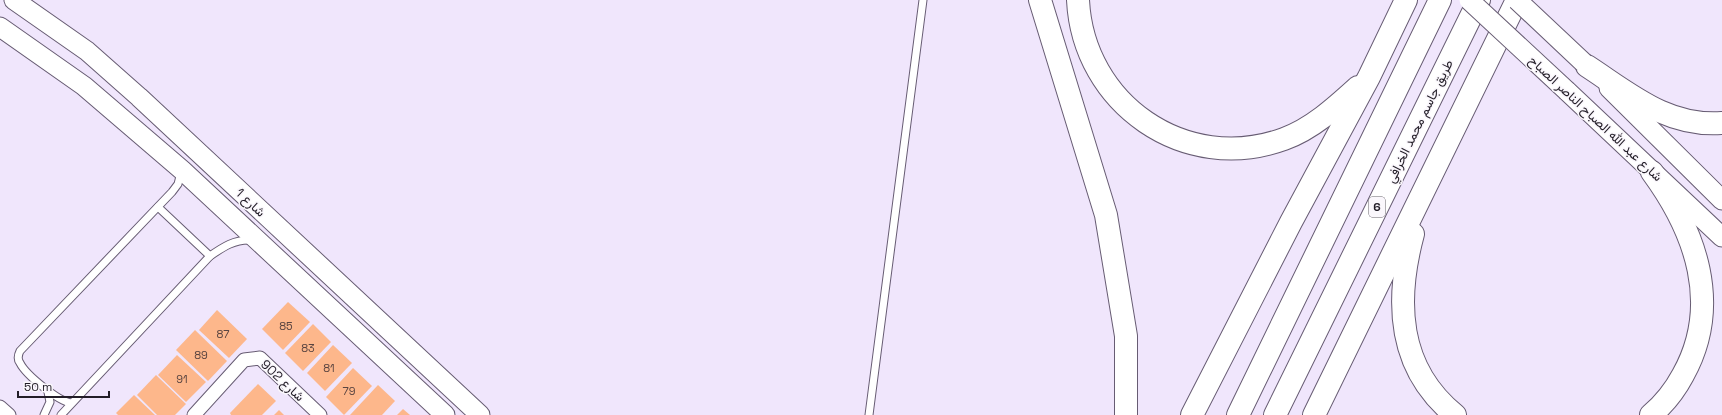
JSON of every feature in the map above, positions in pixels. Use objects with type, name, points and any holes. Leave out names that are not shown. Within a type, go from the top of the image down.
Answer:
[{"type":"highway","points":[[1040,0],[1106,215],[1126,336],[1126,415]]},
{"type":"highway","points":[[1078,0],[1080,25],[1084,40],[1097,69],[1110,90],[1124,106],[1141,119],[1157,129],[1188,142],[1224,148],[1261,146],[1284,139],[1302,131],[1318,121],[1369,77]]},
{"type":"highway","points":[[1192,415],[1290,222],[1369,77],[1406,0]]},
{"type":"highway","points":[[1238,415],[1440,0]]},
{"type":"highway","name":"طريق جاسم محمد الخرافي","points":[[1275,415],[1479,0]]},
{"type":"highway","points":[[1314,415],[1424,193],[1517,0]]},
{"type":"highway","points":[[1585,65],[1657,111],[1670,117],[1701,122],[1722,123]]},
{"type":"highway","points":[[1651,415],[1668,398],[1688,368],[1698,341],[1704,310],[1703,281],[1697,252],[1684,221],[1670,196],[1652,172]]},
{"type":"highway","points":[[1424,193],[1403,277],[1404,324],[1409,348],[1421,375],[1441,402],[1455,415]]},
{"type":"street","name":"شارع 1","points":[[14,0],[87,51],[480,415]]},
{"type":"street","name":"شارع عبد الله الصباح الناصر الصباح","points":[[1469,0],[1722,237]]},
{"type":"street","points":[[1517,0],[1722,200]]},
{"type":"street","name":"شارع 1","points":[[0,27],[84,86],[182,170],[445,415]]},
{"type":"street","name":"شارع 902","points":[[194,415],[244,360],[260,358],[320,415]]},
{"type":"street","points":[[396,369],[422,382],[446,401],[453,402],[462,398]]},
{"type":"street","points":[[0,407],[8,415]]},
{"type":"lane","points":[[869,415],[923,0]]},
{"type":"lane","points":[[71,403],[64,402],[48,392],[20,364],[18,357],[20,351],[158,207],[178,184],[182,170]]},
{"type":"lane","points":[[158,207],[210,256]]},
{"type":"lane","points":[[61,415],[210,256],[228,245],[240,240],[258,240]]},
{"type":"lane","points":[[44,415],[50,402],[48,392]]},
{"type":"building","points":[[288,302],[310,322],[283,350],[262,329]]},
{"type":"building","points":[[217,310],[247,339],[229,358],[199,330]]},
{"type":"building","points":[[313,324],[331,342],[303,371],[285,353]]},
{"type":"building","points":[[195,330],[227,361],[208,381],[176,350]]},
{"type":"building","points":[[333,345],[352,363],[325,391],[307,373]]},
{"type":"building","points":[[177,355],[206,382],[186,402],[158,375]]},
{"type":"building","points":[[353,368],[372,386],[344,415],[326,397]]},
{"type":"building","points":[[156,375],[186,404],[175,415],[157,415],[137,395]]},
{"type":"building","points":[[258,384],[276,401],[262,415],[231,415],[230,413]]},
{"type":"building","points":[[378,385],[395,401],[382,415],[350,415]]},
{"type":"building","points":[[134,395],[155,415],[118,415],[116,413]]},
{"type":"building","points":[[403,409],[410,415],[397,415]]},
{"type":"building","points":[[279,410],[284,415],[274,415]]}]
